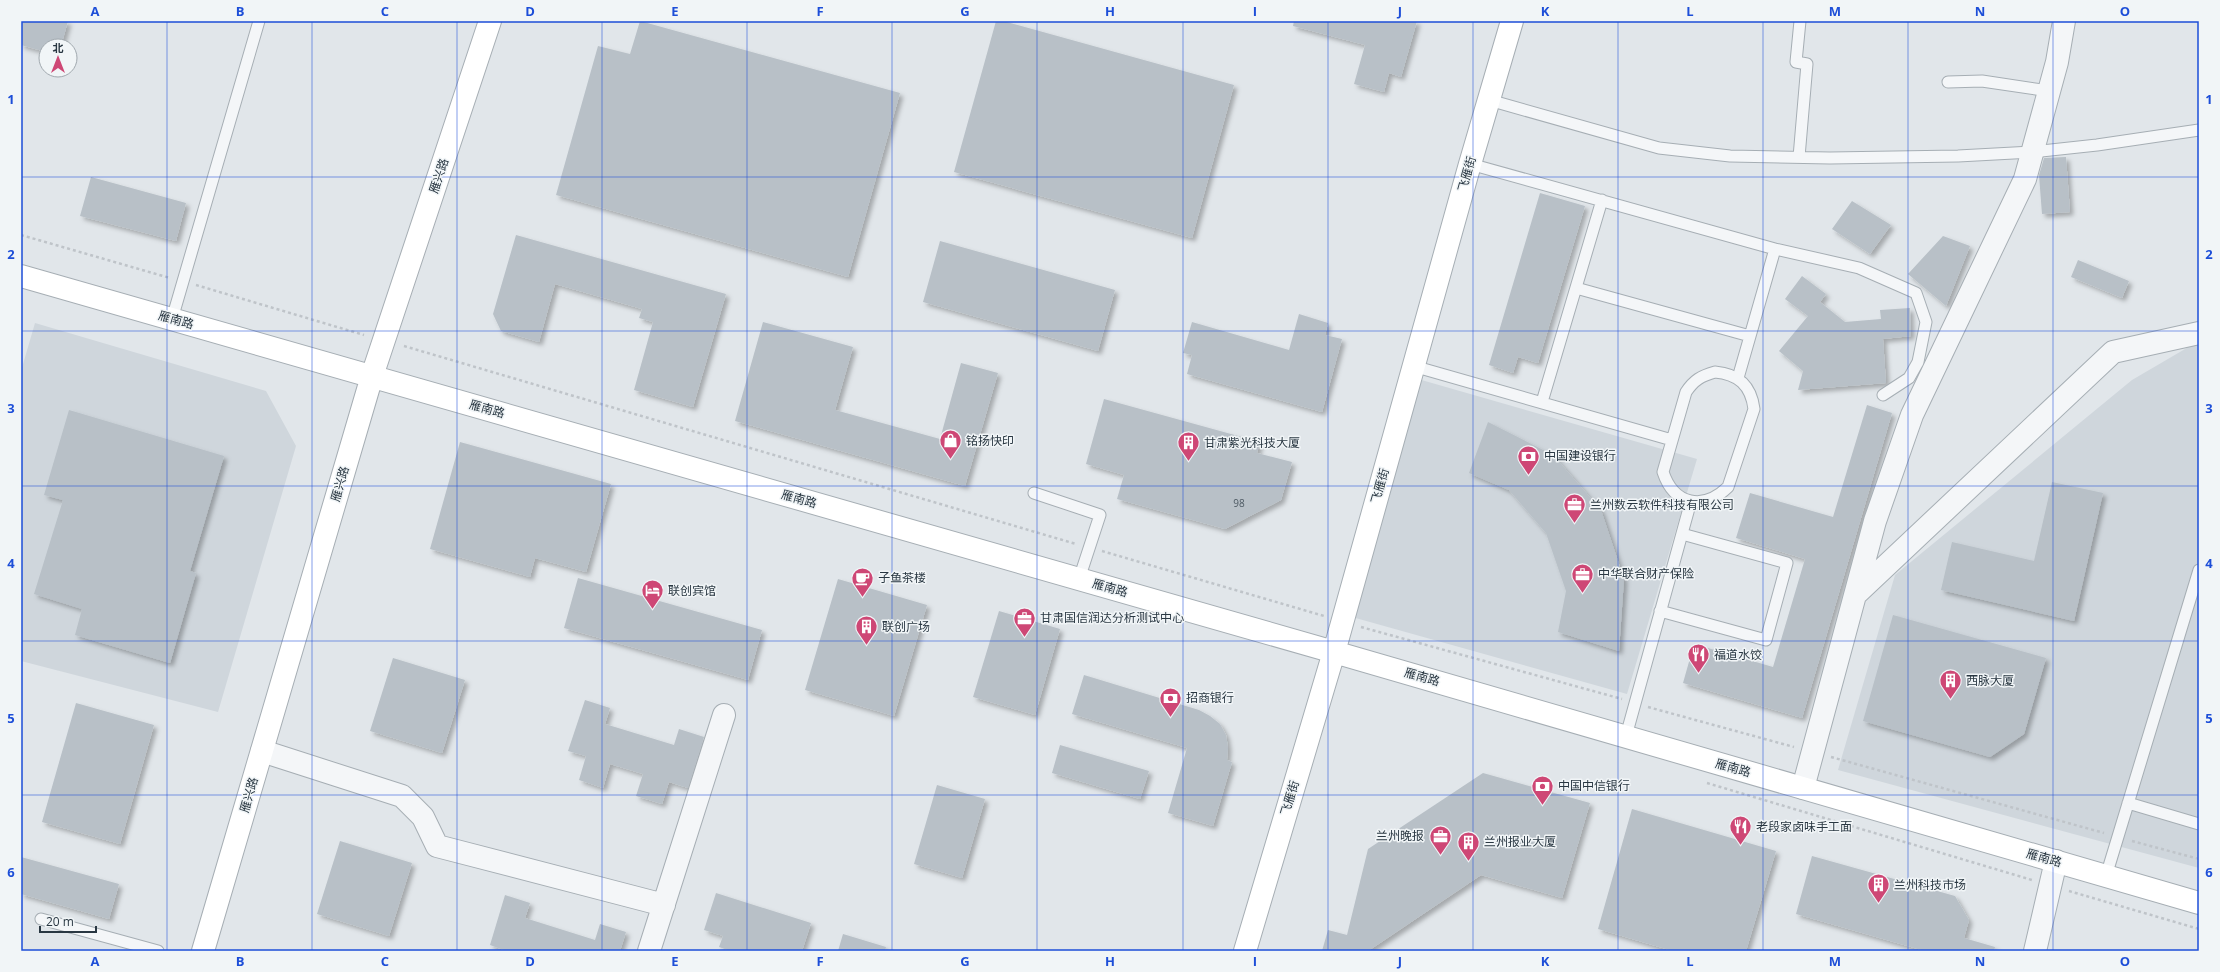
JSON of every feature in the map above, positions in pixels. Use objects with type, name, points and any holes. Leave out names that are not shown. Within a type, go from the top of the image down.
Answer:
[{"type":"main road","name":"雁兴路","points":[[203,951],[372,376],[385,341],[490,21]]},
{"type":"main road","name":"飞雁街","points":[[1245,951],[1334,652],[1470,164],[1512,21]]},
{"type":"main road","name":"雁南路","points":[[21,276],[1626,736],[2199,903]]},
{"type":"street","points":[[1803,788],[1874,521],[1912,415],[2025,179],[2057,62],[2064,21]]},
{"type":"street","points":[[1855,594],[2113,352],[2199,333]]},
{"type":"street","points":[[649,951],[724,715]]},
{"type":"street","points":[[262,751],[402,796],[423,818],[436,846],[664,905]]},
{"type":"street","points":[[2035,951],[2056,861]]},
{"type":"lane","points":[[172,319],[260,21]]},
{"type":"lane","points":[[1799,157],[1807,64],[1796,62],[1800,21]]},
{"type":"lane","points":[[1948,82],[1982,81],[2049,92]]},
{"type":"lane","points":[[1489,100],[1659,148],[1730,156],[1951,156],[2032,152],[2199,130]]},
{"type":"lane","points":[[1470,164],[1775,249],[1859,268],[1916,293],[1926,322],[1918,362],[1909,378],[1883,395]]},
{"type":"lane","points":[[1542,402],[1602,200]]},
{"type":"lane","points":[[1738,378],[1775,249]]},
{"type":"lane","points":[[1576,288],[1750,336]]},
{"type":"lane","points":[[1414,366],[1672,440]]},
{"type":"lane","points":[[1714,372],[1726,373],[1738,378],[1747,386],[1752,397],[1754,408],[1728,487],[1719,496],[1708,501],[1691,501],[1674,493],[1667,484],[1663,472],[1686,392],[1693,382],[1703,375],[1714,372]]},
{"type":"lane","points":[[1034,493],[1100,515],[1079,579]]},
{"type":"lane","points":[[1626,736],[1691,501]]},
{"type":"lane","points":[[1660,612],[1766,640],[1787,563],[1682,534]]},
{"type":"lane","points":[[2106,876],[2199,570]]},
{"type":"lane","points":[[2128,803],[2199,824]]},
{"type":"lane","points":[[41,919],[122,946],[158,951]]},
{"type":"path","points":[[21,235],[183,281],[1342,622],[2199,860]]},
{"type":"shaded area","points":[[35,323],[266,391],[296,446],[218,712],[21,661],[21,371]]},
{"type":"shaded area","points":[[2197,342],[2199,343],[2199,868],[1838,770],[1895,575],[2132,380]]},
{"type":"shaded area","points":[[1418,379],[1697,459],[1627,694],[1352,617]]},
{"type":"building","points":[[21,21],[68,21],[63,38],[38,38],[38,50],[21,45]]},
{"type":"building","points":[[640,21],[900,93],[848,277],[556,195],[598,46],[630,54]]},
{"type":"building","points":[[996,21],[1003,21],[1234,85],[1192,238],[954,172]]},
{"type":"building","points":[[1294,21],[1417,21],[1401,77],[1389,73],[1384,92],[1354,84],[1365,45],[1293,26]]},
{"type":"building","points":[[2066,157],[2070,212],[2042,214],[2039,175],[2044,158]]},
{"type":"building","points":[[91,177],[186,203],[176,241],[80,216]]},
{"type":"building","points":[[1540,193],[1585,206],[1538,363],[1518,357],[1513,373],[1489,365]]},
{"type":"building","points":[[1852,201],[1891,225],[1870,254],[1832,229]]},
{"type":"building","points":[[516,235],[726,294],[693,407],[634,390],[653,322],[639,318],[642,309],[555,284],[539,342],[501,331],[493,314]]},
{"type":"building","points":[[1943,236],[1970,246],[1946,306],[1908,274]]},
{"type":"building","points":[[940,241],[1115,290],[1098,351],[923,302]]},
{"type":"building","points":[[2078,260],[2129,281],[2122,298],[2071,277]]},
{"type":"building","points":[[1802,276],[1826,294],[1820,302],[1845,322],[1881,319],[1880,310],[1910,308],[1911,336],[1883,339],[1886,383],[1798,390],[1803,371],[1779,351],[1808,316],[1785,299]]},
{"type":"building","points":[[1299,314],[1328,323],[1325,335],[1342,339],[1322,412],[1187,374],[1192,355],[1183,353],[1192,322],[1289,350]]},
{"type":"building","points":[[763,322],[853,347],[835,410],[940,439],[961,363],[998,373],[965,486],[735,421]]},
{"type":"building","name":"甘肃紫光科技大厦","points":[[1104,399],[1260,442],[1257,453],[1292,462],[1281,500],[1225,529],[1117,499],[1124,475],[1086,464]]},
{"type":"building","points":[[1867,405],[1892,413],[1802,718],[1683,683],[1694,644],[1773,667],[1805,559],[1736,538],[1750,493],[1833,517]]},
{"type":"building","points":[[69,410],[224,456],[190,571],[196,573],[170,663],[75,635],[82,609],[34,594],[63,500],[44,495]]},
{"type":"building","points":[[1488,422],[1553,455],[1601,510],[1624,579],[1619,651],[1558,632],[1566,591],[1546,533],[1509,490],[1469,473]]},
{"type":"building","points":[[460,442],[611,484],[586,572],[535,558],[530,577],[430,549]]},
{"type":"building","points":[[2052,482],[2103,493],[2074,621],[1941,590],[1952,542],[2034,561]]},
{"type":"building","points":[[578,578],[762,630],[748,680],[564,628]]},
{"type":"building","name":"联创广场","points":[[838,579],[927,605],[894,716],[805,690]]},
{"type":"building","points":[[999,611],[1060,629],[1035,715],[973,697]]},
{"type":"building","name":"西脉大厦","points":[[1893,615],[2046,658],[2024,734],[1990,757],[1863,721]]},
{"type":"building","points":[[393,658],[465,680],[442,753],[370,731]]},
{"type":"building","points":[[1084,675],[1199,710],[1220,724],[1226,735],[1228,748],[1227,760],[1232,762],[1213,826],[1168,813],[1187,748],[1072,714]]},
{"type":"building","points":[[585,700],[610,708],[605,724],[674,745],[679,729],[704,737],[688,788],[669,782],[662,804],[636,796],[643,774],[610,764],[603,788],[579,780],[586,756],[568,751]]},
{"type":"building","points":[[76,703],[154,725],[120,844],[42,822]]},
{"type":"building","points":[[1060,745],[1149,771],[1140,799],[1052,773]]},
{"type":"building","name":"兰州报业大厦","points":[[1483,773],[1590,803],[1562,898],[1481,875],[1368,951],[1322,951],[1328,930],[1347,935],[1368,849]]},
{"type":"building","points":[[937,785],[985,799],[962,878],[914,864]]},
{"type":"building","points":[[1632,809],[1776,851],[1746,951],[1673,951],[1598,929]]},
{"type":"building","points":[[340,841],[412,863],[389,936],[317,914]]},
{"type":"building","name":"兰州科技市场","points":[[1812,856],[1955,896],[1969,920],[1964,938],[1995,947],[1994,951],[1925,951],[1796,914]]},
{"type":"building","points":[[21,857],[119,884],[109,919],[21,894]]},
{"type":"building","points":[[716,893],[811,923],[802,951],[731,951],[719,947],[723,936],[704,930]]},
{"type":"building","points":[[505,895],[530,903],[525,918],[595,940],[600,924],[626,932],[620,951],[507,951],[490,945]]},
{"type":"building","points":[[843,934],[886,947],[885,951],[838,951]]},
{"type":"place","name":"铭扬快印","points":[[950,460]]},
{"type":"place","name":"甘肃紫光科技大厦","points":[[1189,462]]},
{"type":"place","name":"中国建设银行","points":[[1528,476]]},
{"type":"place","name":"兰州数云软件科技有限公司","points":[[1574,524]]},
{"type":"place","name":"中华联合财产保险","points":[[1583,594]]},
{"type":"place","name":"子鱼茶楼","points":[[862,598]]},
{"type":"place","name":"联创宾馆","points":[[652,610]]},
{"type":"place","name":"甘肃国信润达分析测试中心","points":[[1024,638]]},
{"type":"place","name":"联创广场","points":[[866,646]]},
{"type":"place","name":"福道水饺","points":[[1698,674]]},
{"type":"place","name":"西脉大厦","points":[[1951,700]]},
{"type":"place","name":"招商银行","points":[[1171,718]]},
{"type":"place","name":"中国中信银行","points":[[1542,806]]},
{"type":"place","name":"老段家卤味手工面","points":[[1741,846]]},
{"type":"place","name":"兰州晚报","points":[[1440,856]]},
{"type":"place","name":"兰州报业大厦","points":[[1469,862]]},
{"type":"place","name":"兰州科技市场","points":[[1879,904]]}]
